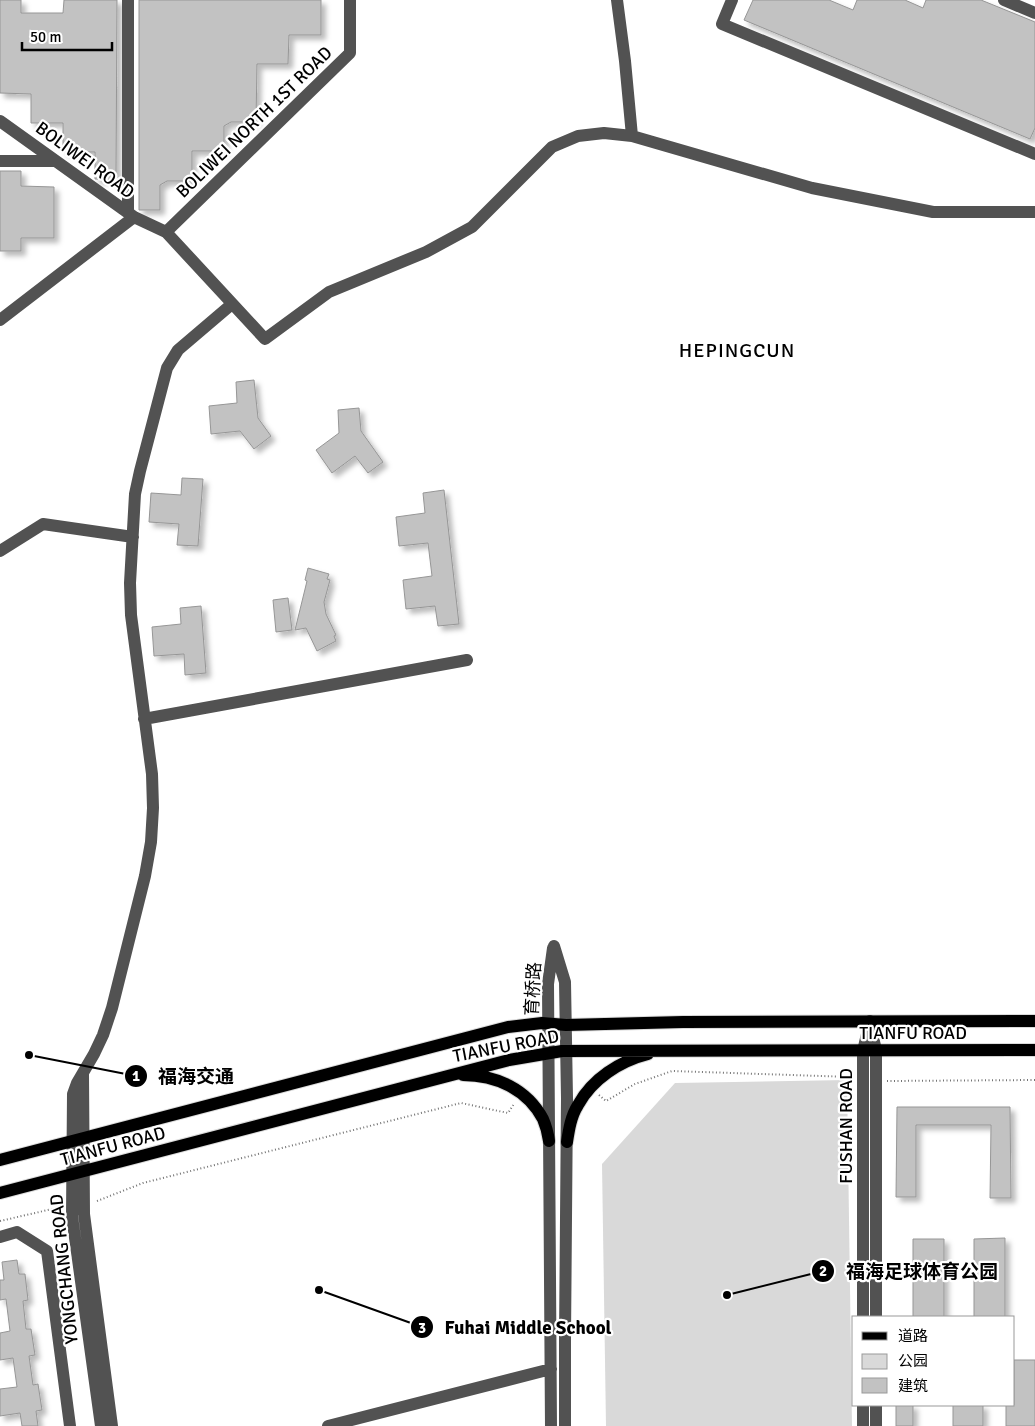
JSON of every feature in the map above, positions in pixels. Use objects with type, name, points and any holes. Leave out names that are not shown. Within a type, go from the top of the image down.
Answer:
[{"type":"main road","name":"TIANFU ROAD","points":[[0,1160],[508,1027],[548,1024],[1035,1021]]},
{"type":"main road","name":"TIANFU ROAD","points":[[0,1193],[509,1060],[549,1053],[566,1051],[668,1050],[1035,1050]]},
{"type":"main road","points":[[567,1142],[571,1121],[578,1105],[590,1088],[607,1073],[627,1061],[668,1050]]},
{"type":"main road","points":[[448,1076],[472,1075],[490,1078],[508,1084],[523,1093],[535,1106],[544,1121],[550,1141]]},
{"type":"street","points":[[128,0],[131,215],[166,232],[265,339],[329,292],[426,252],[472,227],[552,147],[578,136],[604,132],[632,136],[812,188],[933,212],[1035,212]]},
{"type":"street","name":"BOLIWEI NORTH 1ST ROAD","points":[[166,232],[350,53],[350,0]]},
{"type":"street","points":[[617,0],[632,136]]},
{"type":"street","points":[[732,0],[722,24],[1035,154]]},
{"type":"street","points":[[1004,0],[1035,13]]},
{"type":"street","name":"BOLIWEI ROAD","points":[[0,121],[131,215],[0,320]]},
{"type":"street","points":[[0,161],[56,161]]},
{"type":"street","points":[[232,304],[178,350],[167,368],[135,494],[130,583],[131,615],[144,719],[467,660]]},
{"type":"street","points":[[0,551],[43,524],[133,537]]},
{"type":"street","name":"YONGCHANG ROAD","points":[[102,1426],[78,1206],[78,1140],[84,1074],[103,1035],[112,1008],[146,876],[153,808],[152,774],[144,719]]},
{"type":"street","name":"育桥路","points":[[551,1426],[548,984],[554,946],[565,982],[567,1142],[564,1339],[566,1426]]},
{"type":"street","name":"FUSHAN ROAD","points":[[863,1316],[870,1021]]},
{"type":"street","name":"FUSHAN ROAD","points":[[869,1081],[876,1316]]},
{"type":"street","name":"YONGCHANG ROAD","points":[[78,1206],[112,1426]]},
{"type":"street","points":[[0,1237],[17,1232],[47,1251],[70,1426]]},
{"type":"street","points":[[328,1426],[551,1369]]},
{"type":"street","points":[[863,1406],[863,1426]]},
{"type":"street","points":[[876,1406],[876,1426]]},
{"type":"path","points":[[599,1095],[606,1101],[635,1084],[672,1072],[846,1076],[869,1081],[1035,1080]]},
{"type":"path","points":[[0,1221],[50,1209],[78,1206],[143,1183],[461,1103],[508,1113],[515,1103]]},
{"type":"green space","points":[[847,1080],[852,1426],[606,1426],[602,1164],[675,1083]]},
{"type":"building","points":[[0,0],[21,0],[21,13],[63,13],[64,0],[117,0],[116,180],[95,179],[95,152],[63,152],[63,123],[31,123],[31,94],[0,93]]},
{"type":"building","points":[[139,0],[321,0],[321,35],[289,35],[288,64],[257,64],[256,122],[231,122],[224,126],[224,151],[192,151],[192,181],[167,181],[160,185],[160,210],[139,210]]},
{"type":"building","points":[[753,0],[829,0],[853,10],[857,0],[905,0],[923,8],[926,0],[981,0],[1035,22],[1035,128],[1030,139],[744,20]]},
{"type":"building","points":[[0,171],[21,171],[21,186],[54,187],[54,238],[21,238],[21,251],[0,251]]},
{"type":"building","points":[[254,380],[258,418],[271,436],[254,449],[240,431],[211,434],[209,406],[237,403],[236,382]]},
{"type":"building","points":[[359,408],[361,431],[383,462],[368,473],[355,456],[332,473],[316,450],[339,433],[338,410]]},
{"type":"building","points":[[182,478],[203,479],[198,546],[177,545],[179,524],[149,522],[151,493],[181,495]]},
{"type":"building","points":[[444,490],[459,624],[438,626],[435,606],[406,609],[403,580],[432,576],[428,543],[399,546],[396,517],[425,513],[423,493]]},
{"type":"building","points":[[308,568],[329,574],[327,579],[330,580],[324,602],[326,614],[336,635],[334,636],[336,641],[317,651],[306,628],[295,630],[307,581],[305,580]]},
{"type":"building","points":[[288,598],[292,630],[276,632],[273,600]]},
{"type":"building","points":[[201,606],[206,673],[185,675],[184,654],[154,656],[152,627],[181,624],[180,608]]},
{"type":"building","points":[[897,1107],[1010,1107],[1011,1198],[990,1198],[991,1125],[916,1125],[916,1197],[896,1197]]},
{"type":"building","points":[[1005,1238],[1005,1316],[974,1316],[974,1239]]},
{"type":"building","points":[[913,1239],[944,1239],[944,1316],[913,1316]]},
{"type":"building","points":[[17,1260],[19,1274],[25,1274],[28,1300],[23,1301],[26,1329],[31,1329],[35,1355],[29,1356],[33,1385],[38,1384],[42,1410],[36,1411],[38,1426],[22,1426],[20,1413],[0,1416],[0,1389],[17,1387],[13,1358],[0,1360],[0,1333],[10,1331],[6,1299],[0,1300],[0,1280],[4,1280],[2,1262]]},
{"type":"building","points":[[1015,1360],[1035,1360],[1035,1426],[1006,1426],[1006,1406],[1015,1406]]},
{"type":"building","points":[[896,1406],[913,1406],[913,1426],[896,1426]]},
{"type":"building","points":[[953,1406],[983,1406],[983,1426],[953,1426]]},
{"type":"place","name":"福海交通","points":[[29,1055]]},
{"type":"place","name":"Fuhai Middle School","points":[[319,1290]]},
{"type":"place","name":"福海足球体育公园","points":[[727,1295]]},
{"type":"district","name":"HEPINGCUN","points":[[737,350]]}]
